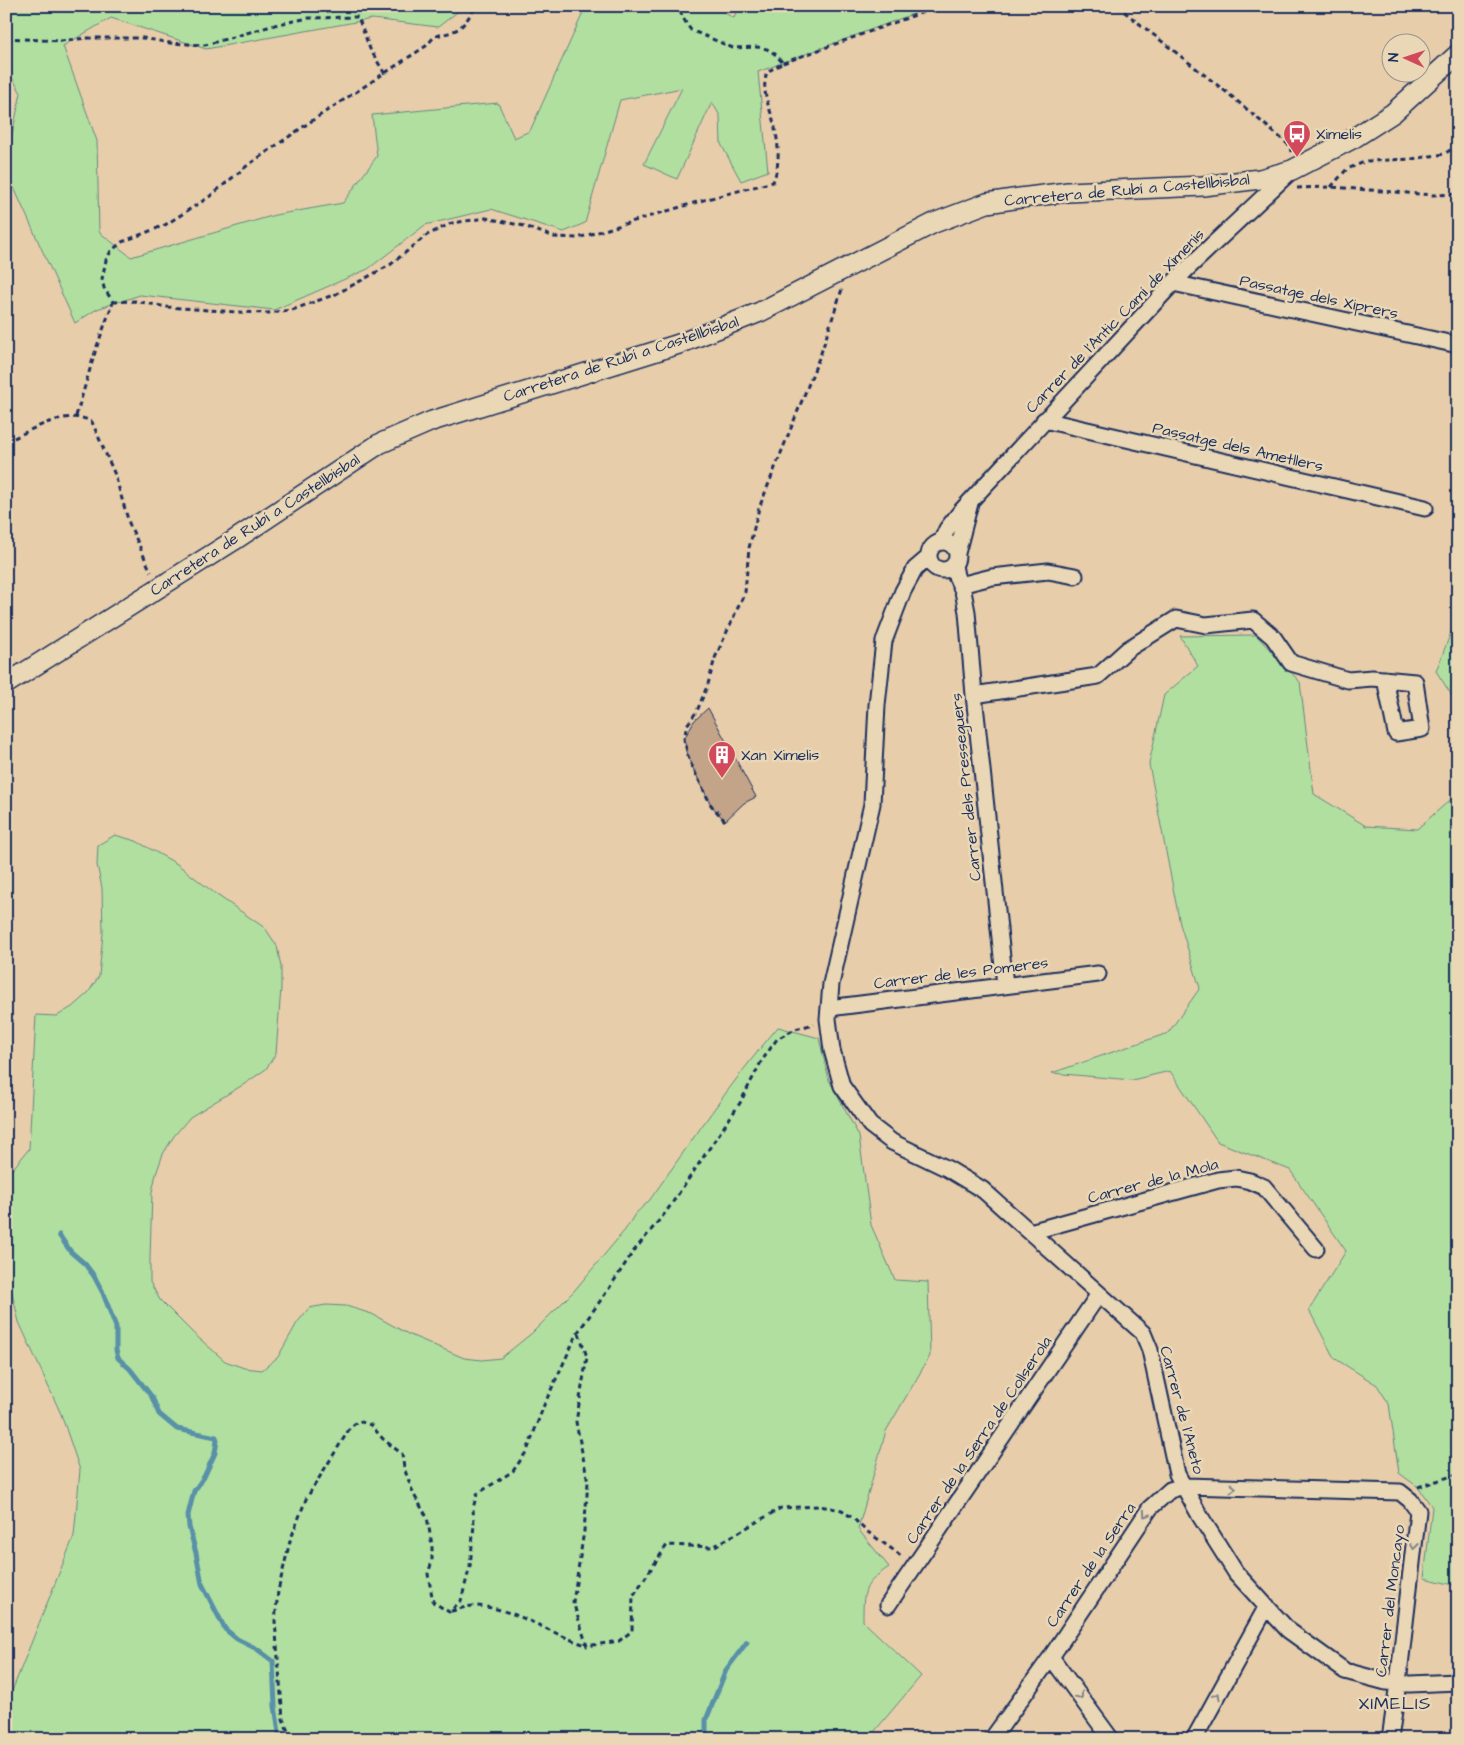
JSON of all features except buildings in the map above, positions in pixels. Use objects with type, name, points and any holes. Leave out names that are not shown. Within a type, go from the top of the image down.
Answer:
[{"type":"street","name":"Carretera de Rubí a Castellbisbal","points":[[6,684],[234,541],[379,444],[432,421],[678,344],[760,312],[934,223],[987,204],[1068,192],[1203,186],[1260,179],[1292,170],[1354,138],[1393,113],[1458,54]]},
{"type":"street","name":"Carrer de l'Antic Camí de Ximenis","points":[[941,542],[962,510],[1173,283],[1292,170]]},
{"type":"street","name":"Passatge dels Xiprers","points":[[1173,283],[1458,345]]},
{"type":"street","name":"Passatge dels Ametllers","points":[[1044,420],[1425,508]]},
{"type":"street","name":"Carrer de l'Antic Camí de Ximenis","points":[[948,564],[970,503]]},
{"type":"street","points":[[828,1014],[831,984],[872,804],[877,705],[884,641],[903,591],[916,570],[929,557],[931,549],[941,542],[953,545],[948,564],[952,580],[960,585],[992,577],[1048,571],[1074,576]]},
{"type":"street","points":[[929,557],[933,565],[948,564]]},
{"type":"street","points":[[903,591],[922,576],[948,564]]},
{"type":"street","name":"Carrer dels Presseguers","points":[[960,585],[967,612],[974,695],[1006,986]]},
{"type":"street","points":[[974,695],[1098,676],[1128,650],[1176,619],[1206,625],[1253,620],[1273,637],[1291,663],[1348,680],[1385,679]]},
{"type":"street","name":"Carrer de les Pomeres","points":[[828,1014],[1006,986],[1098,974]]},
{"type":"street","name":"Carrer de l'Aneto","points":[[828,1014],[832,1050],[842,1086],[870,1125],[892,1142],[948,1169],[983,1190],[1143,1334],[1150,1350],[1178,1474],[1200,1516],[1236,1573],[1288,1630],[1345,1671],[1386,1682],[1410,1684],[1458,1682]]},
{"type":"street","name":"Carrer de la Mola","points":[[1030,1232],[1218,1180],[1236,1178],[1250,1180],[1264,1187],[1316,1249]]},
{"type":"street","name":"Carrer de la Serra de Collserola","points":[[888,1605],[1099,1294]]},
{"type":"street","name":"Carrer de la Serra","points":[[992,1739],[1051,1657],[1150,1508],[1170,1490],[1184,1486],[1400,1492],[1410,1501]]},
{"type":"street","name":"Carrer del Moncayo","points":[[1390,1739],[1418,1510],[1410,1501]]},
{"type":"street","points":[[1194,1739],[1266,1606]]},
{"type":"street","points":[[1051,1657],[1111,1739]]},
{"type":"path","points":[[114,302],[104,288],[102,279],[106,260],[116,246],[165,225],[209,197],[248,165],[426,46],[435,36],[462,27],[476,6]]},
{"type":"path","points":[[677,6],[691,30],[733,48],[757,47],[767,50],[775,54],[783,63]]},
{"type":"path","points":[[114,302],[135,301],[167,307],[236,312],[268,313],[292,310],[336,294],[390,265],[427,235],[452,223],[486,218],[524,226],[554,237],[578,238],[707,199],[772,182],[777,171],[779,158],[775,128],[765,97],[763,82],[767,72],[783,63],[940,6]]},
{"type":"path","points":[[1117,6],[1230,95],[1290,146],[1292,170]]},
{"type":"path","points":[[6,38],[61,41],[86,38],[143,38],[170,43],[205,45],[278,24],[309,18],[358,17],[370,49],[385,74]]},
{"type":"path","points":[[1331,187],[1347,169],[1367,161],[1412,159],[1444,154],[1458,145]]},
{"type":"path","points":[[1274,188],[1331,187],[1433,195],[1458,194]]},
{"type":"path","points":[[726,821],[710,805],[689,760],[684,739],[685,732],[687,725],[697,711],[708,684],[715,658],[745,592],[750,548],[759,508],[821,353],[848,267]]},
{"type":"path","points":[[76,416],[96,349],[114,302]]},
{"type":"path","points":[[6,442],[52,421],[76,416],[85,417],[92,422],[115,475],[129,523],[158,589]]},
{"type":"path","points":[[449,1612],[461,1601],[470,1566],[474,1525],[473,1508],[477,1494],[513,1471],[527,1451],[544,1405],[578,1332],[633,1252],[666,1212],[740,1103],[761,1062],[778,1039],[828,1014]]},
{"type":"path","points":[[578,1332],[587,1357],[576,1422],[588,1482],[584,1531],[573,1602],[587,1646]]},
{"type":"path","points":[[291,1739],[283,1720],[275,1621],[278,1591],[290,1541],[306,1499],[350,1428],[358,1421],[371,1425],[383,1439],[402,1454],[404,1468],[414,1495],[427,1517],[432,1545],[432,1561],[428,1574],[433,1602],[449,1612],[471,1606],[488,1607],[516,1615],[553,1633],[587,1646],[619,1641],[632,1631],[633,1596],[667,1545],[713,1547],[781,1508],[819,1506],[842,1510],[865,1530],[899,1554],[910,1573]]},
{"type":"path","points":[[1410,1501],[1418,1487],[1458,1474]]},
{"type":"green space","points":[[6,6],[465,6],[438,27],[372,19],[206,49],[111,18],[63,46],[97,141],[99,232],[131,257],[275,215],[343,203],[377,156],[372,115],[498,103],[514,138],[530,131],[582,15],[582,6],[712,6],[734,18],[738,6],[934,6],[758,72],[768,171],[741,181],[721,144],[720,116],[712,102],[677,179],[644,164],[682,88],[620,100],[585,223],[564,232],[491,209],[425,225],[368,269],[274,310],[140,295],[97,309],[75,323],[6,170],[6,162],[21,93],[6,67]]},
{"type":"green space","points":[[1458,617],[1458,705],[1436,671]]},
{"type":"green space","points":[[1256,635],[1300,682],[1314,794],[1366,826],[1417,829],[1458,793],[1458,1586],[1424,1578],[1432,1507],[1418,1487],[1399,1473],[1389,1404],[1377,1385],[1334,1358],[1309,1310],[1346,1251],[1290,1170],[1218,1142],[1170,1071],[1132,1080],[1052,1073],[1168,1033],[1200,988],[1180,924],[1149,764],[1164,695],[1198,666],[1180,636]]},
{"type":"green space","points":[[115,835],[136,841],[177,864],[217,895],[265,928],[277,946],[281,967],[281,988],[276,1053],[266,1069],[190,1117],[174,1136],[163,1154],[152,1192],[150,1282],[160,1300],[193,1333],[225,1361],[244,1368],[262,1370],[278,1357],[297,1323],[309,1308],[326,1305],[346,1306],[372,1314],[408,1334],[464,1358],[482,1360],[501,1358],[532,1333],[574,1291],[625,1230],[635,1214],[649,1201],[728,1091],[778,1027],[819,1038],[829,1080],[859,1136],[871,1225],[895,1280],[928,1282],[930,1356],[886,1431],[858,1529],[889,1567],[874,1578],[866,1589],[863,1602],[863,1621],[921,1676],[868,1739],[6,1739],[6,1706],[74,1536],[80,1470],[61,1414],[19,1322],[6,1267],[6,1177],[29,1149],[36,1015],[57,1016],[72,1007],[88,993],[99,976],[103,933],[102,888],[97,865],[98,845]]},
{"type":"waterway","points":[[59,1235],[71,1252],[85,1264],[94,1276],[103,1293],[116,1327],[118,1358],[130,1369],[152,1397],[159,1414],[177,1429],[216,1437],[215,1453],[204,1477],[194,1491],[188,1515],[189,1527],[202,1584],[225,1629],[237,1639],[257,1649],[273,1661],[275,1706],[280,1739]]},
{"type":"waterway","points":[[706,1739],[706,1720],[726,1670],[747,1642]]},
{"type":"place","name":"Ximelis","points":[[1297,158]]},
{"type":"place","name":"Xan Ximelis","points":[[722,779]]},
{"type":"district","name":"XIMELIS","points":[[1395,1703]]}]
